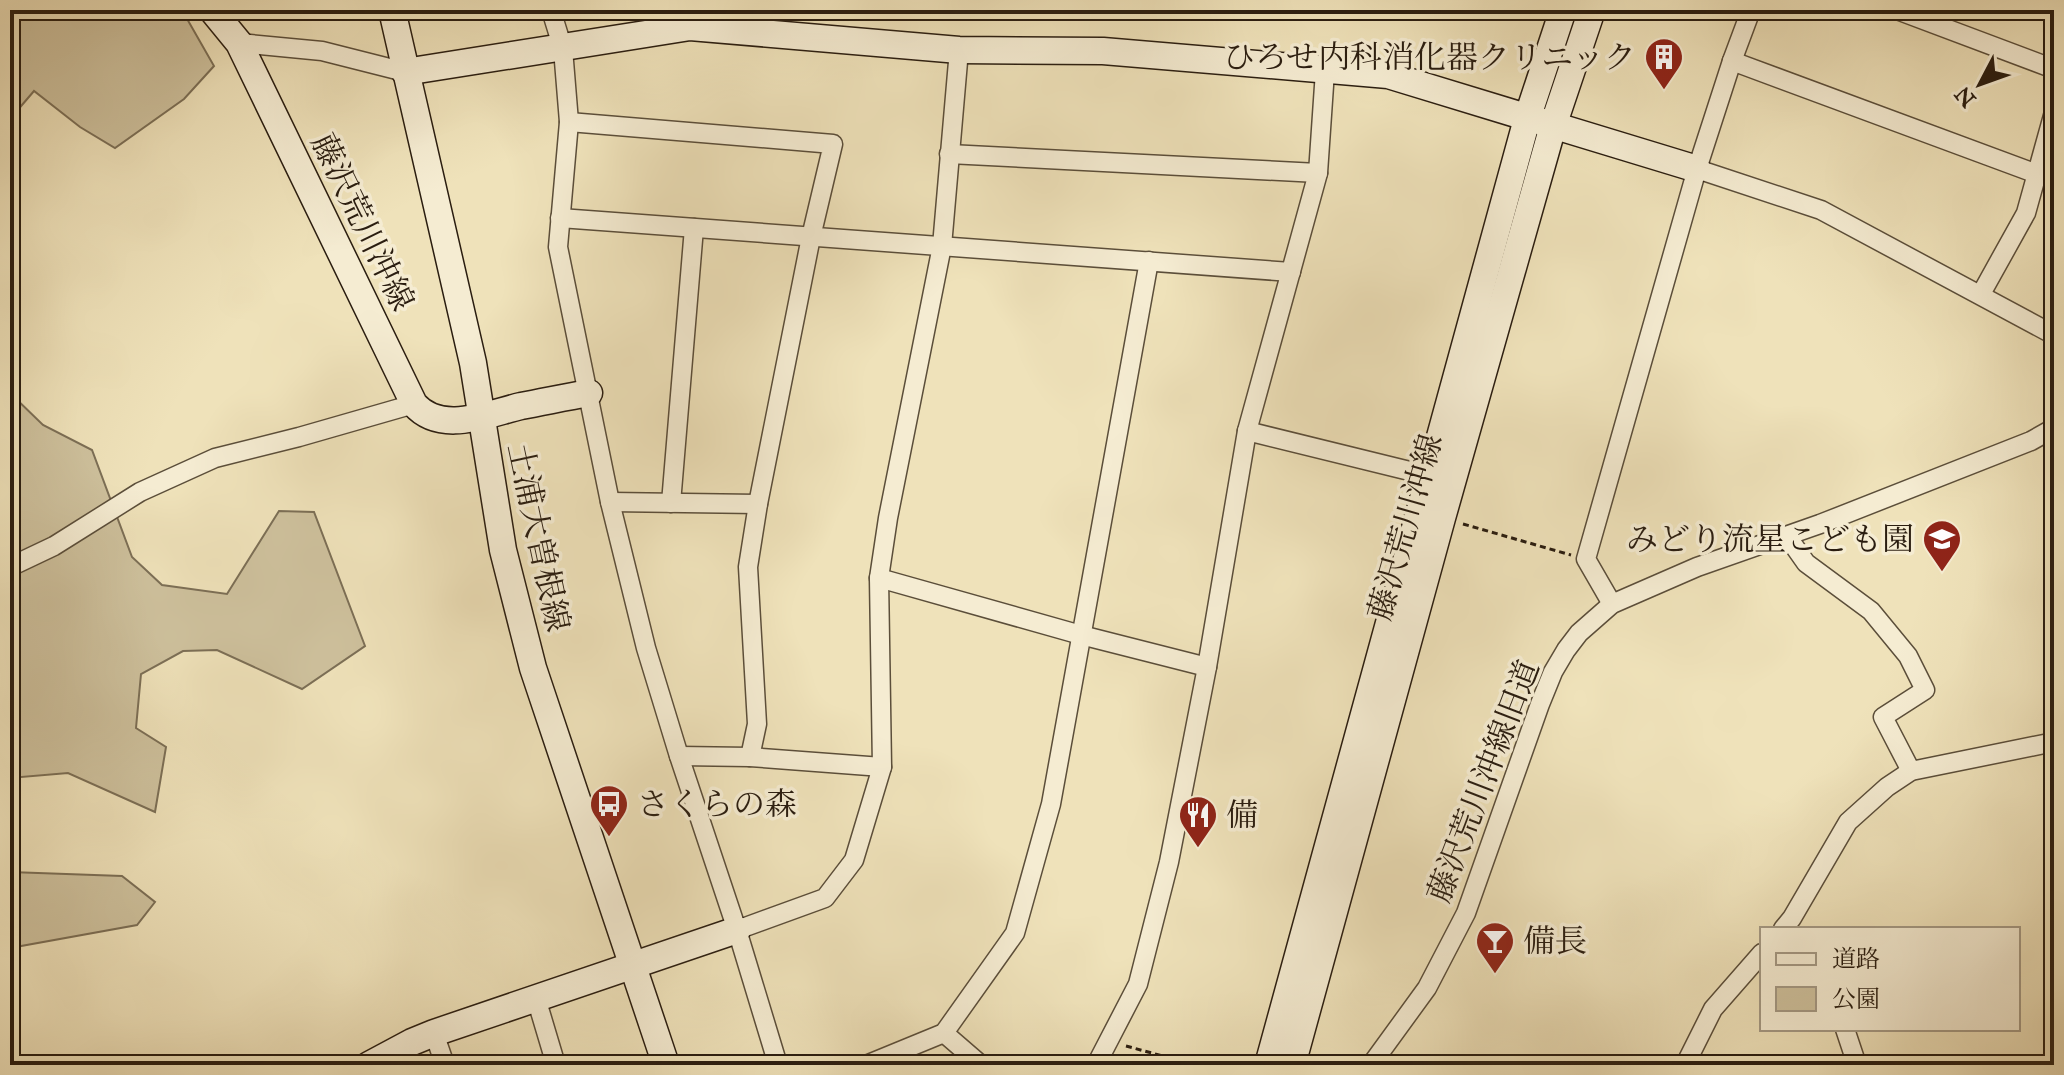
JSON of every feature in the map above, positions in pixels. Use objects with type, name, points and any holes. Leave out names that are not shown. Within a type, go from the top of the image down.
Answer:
[{"type":"main road","name":"藤沢荒川沖線","points":[[212,10],[239,43],[414,404]]},
{"type":"main road","name":"土浦大曽根線","points":[[392,10],[473,363],[503,550],[528,653],[666,1065]]},
{"type":"main road","name":"藤沢荒川沖線","points":[[1288,1065],[1430,476],[1527,119],[1563,10]]},
{"type":"main road","name":"藤沢荒川沖線","points":[[1288,1065],[1553,126],[1592,10]]},
{"type":"main road","points":[[405,72],[690,27],[959,50],[1103,51],[1388,75],[1697,169]]},
{"type":"main road","points":[[414,404],[430,417],[459,420],[589,393]]},
{"type":"main road","points":[[369,1065],[434,1033],[737,930]]},
{"type":"street","points":[[551,10],[563,49],[569,122],[558,247],[610,502],[646,648],[778,1065]]},
{"type":"street","points":[[1612,604],[1586,559],[1697,169],[1751,10]]},
{"type":"street","points":[[1897,10],[2054,69]]},
{"type":"street","points":[[239,43],[322,51],[405,72]]},
{"type":"street","points":[[737,930],[825,898],[854,860],[882,767],[879,578],[942,246],[959,50]]},
{"type":"street","points":[[1732,61],[2037,174]]},
{"type":"street","points":[[1096,1065],[1138,984],[1169,862],[1207,667],[1247,431],[1318,173],[1325,71]]},
{"type":"street","points":[[1981,294],[2026,213],[2054,112]]},
{"type":"street","points":[[569,122],[833,144],[811,237],[748,567],[757,724],[750,757]]},
{"type":"street","points":[[949,154],[1318,173]]},
{"type":"street","points":[[1697,169],[1821,210],[2054,335]]},
{"type":"street","points":[[560,218],[1291,272]]},
{"type":"street","points":[[671,503],[694,228]]},
{"type":"street","points":[[866,1065],[944,1033],[1015,933],[1051,804],[1149,261]]},
{"type":"street","points":[[10,570],[140,492],[215,458],[414,404]]},
{"type":"street","name":"藤沢荒川沖線旧道","points":[[1371,1065],[1427,988],[1466,913],[1540,704],[1553,672],[1579,633],[1612,604],[1697,567],[1787,536],[2031,441],[2054,428]]},
{"type":"street","points":[[1247,431],[1430,476]]},
{"type":"street","points":[[610,502],[758,504]]},
{"type":"street","points":[[1787,536],[1806,563],[1871,611],[1908,656],[1925,690],[1883,717],[1911,771]]},
{"type":"street","points":[[879,578],[1207,667]]},
{"type":"street","points":[[1791,925],[1848,822],[1887,787],[1911,771],[2054,742]]},
{"type":"street","points":[[679,756],[750,757],[882,767]]},
{"type":"street","points":[[1685,1065],[1713,1009],[1760,955]]},
{"type":"street","points":[[536,998],[556,1065]]},
{"type":"street","points":[[1846,1031],[1857,1065]]},
{"type":"street","points":[[434,1033],[445,1065]]},
{"type":"street","points":[[944,1033],[981,1065]]},
{"type":"path","points":[[1442,518],[1586,559]]},
{"type":"path","points":[[1108,1042],[1196,1065]]},
{"type":"green space","points":[[10,10],[182,10],[214,66],[184,99],[115,148],[80,127],[34,91],[10,119]]},
{"type":"green space","points":[[10,393],[43,425],[92,450],[132,557],[162,585],[227,594],[279,511],[314,512],[365,646],[302,689],[217,650],[183,651],[141,674],[136,728],[166,747],[155,812],[68,773],[10,778]]},
{"type":"green space","points":[[10,872],[122,876],[155,902],[137,925],[10,948]]},
{"type":"place","name":"ひろせ内科消化器クリニック","points":[[1664,91]]},
{"type":"place","name":"みどり流星こども園","points":[[1942,573]]},
{"type":"place","name":"さくらの森","points":[[609,838]]},
{"type":"place","name":"備","points":[[1198,849]]},
{"type":"place","name":"備長","points":[[1495,975]]}]
